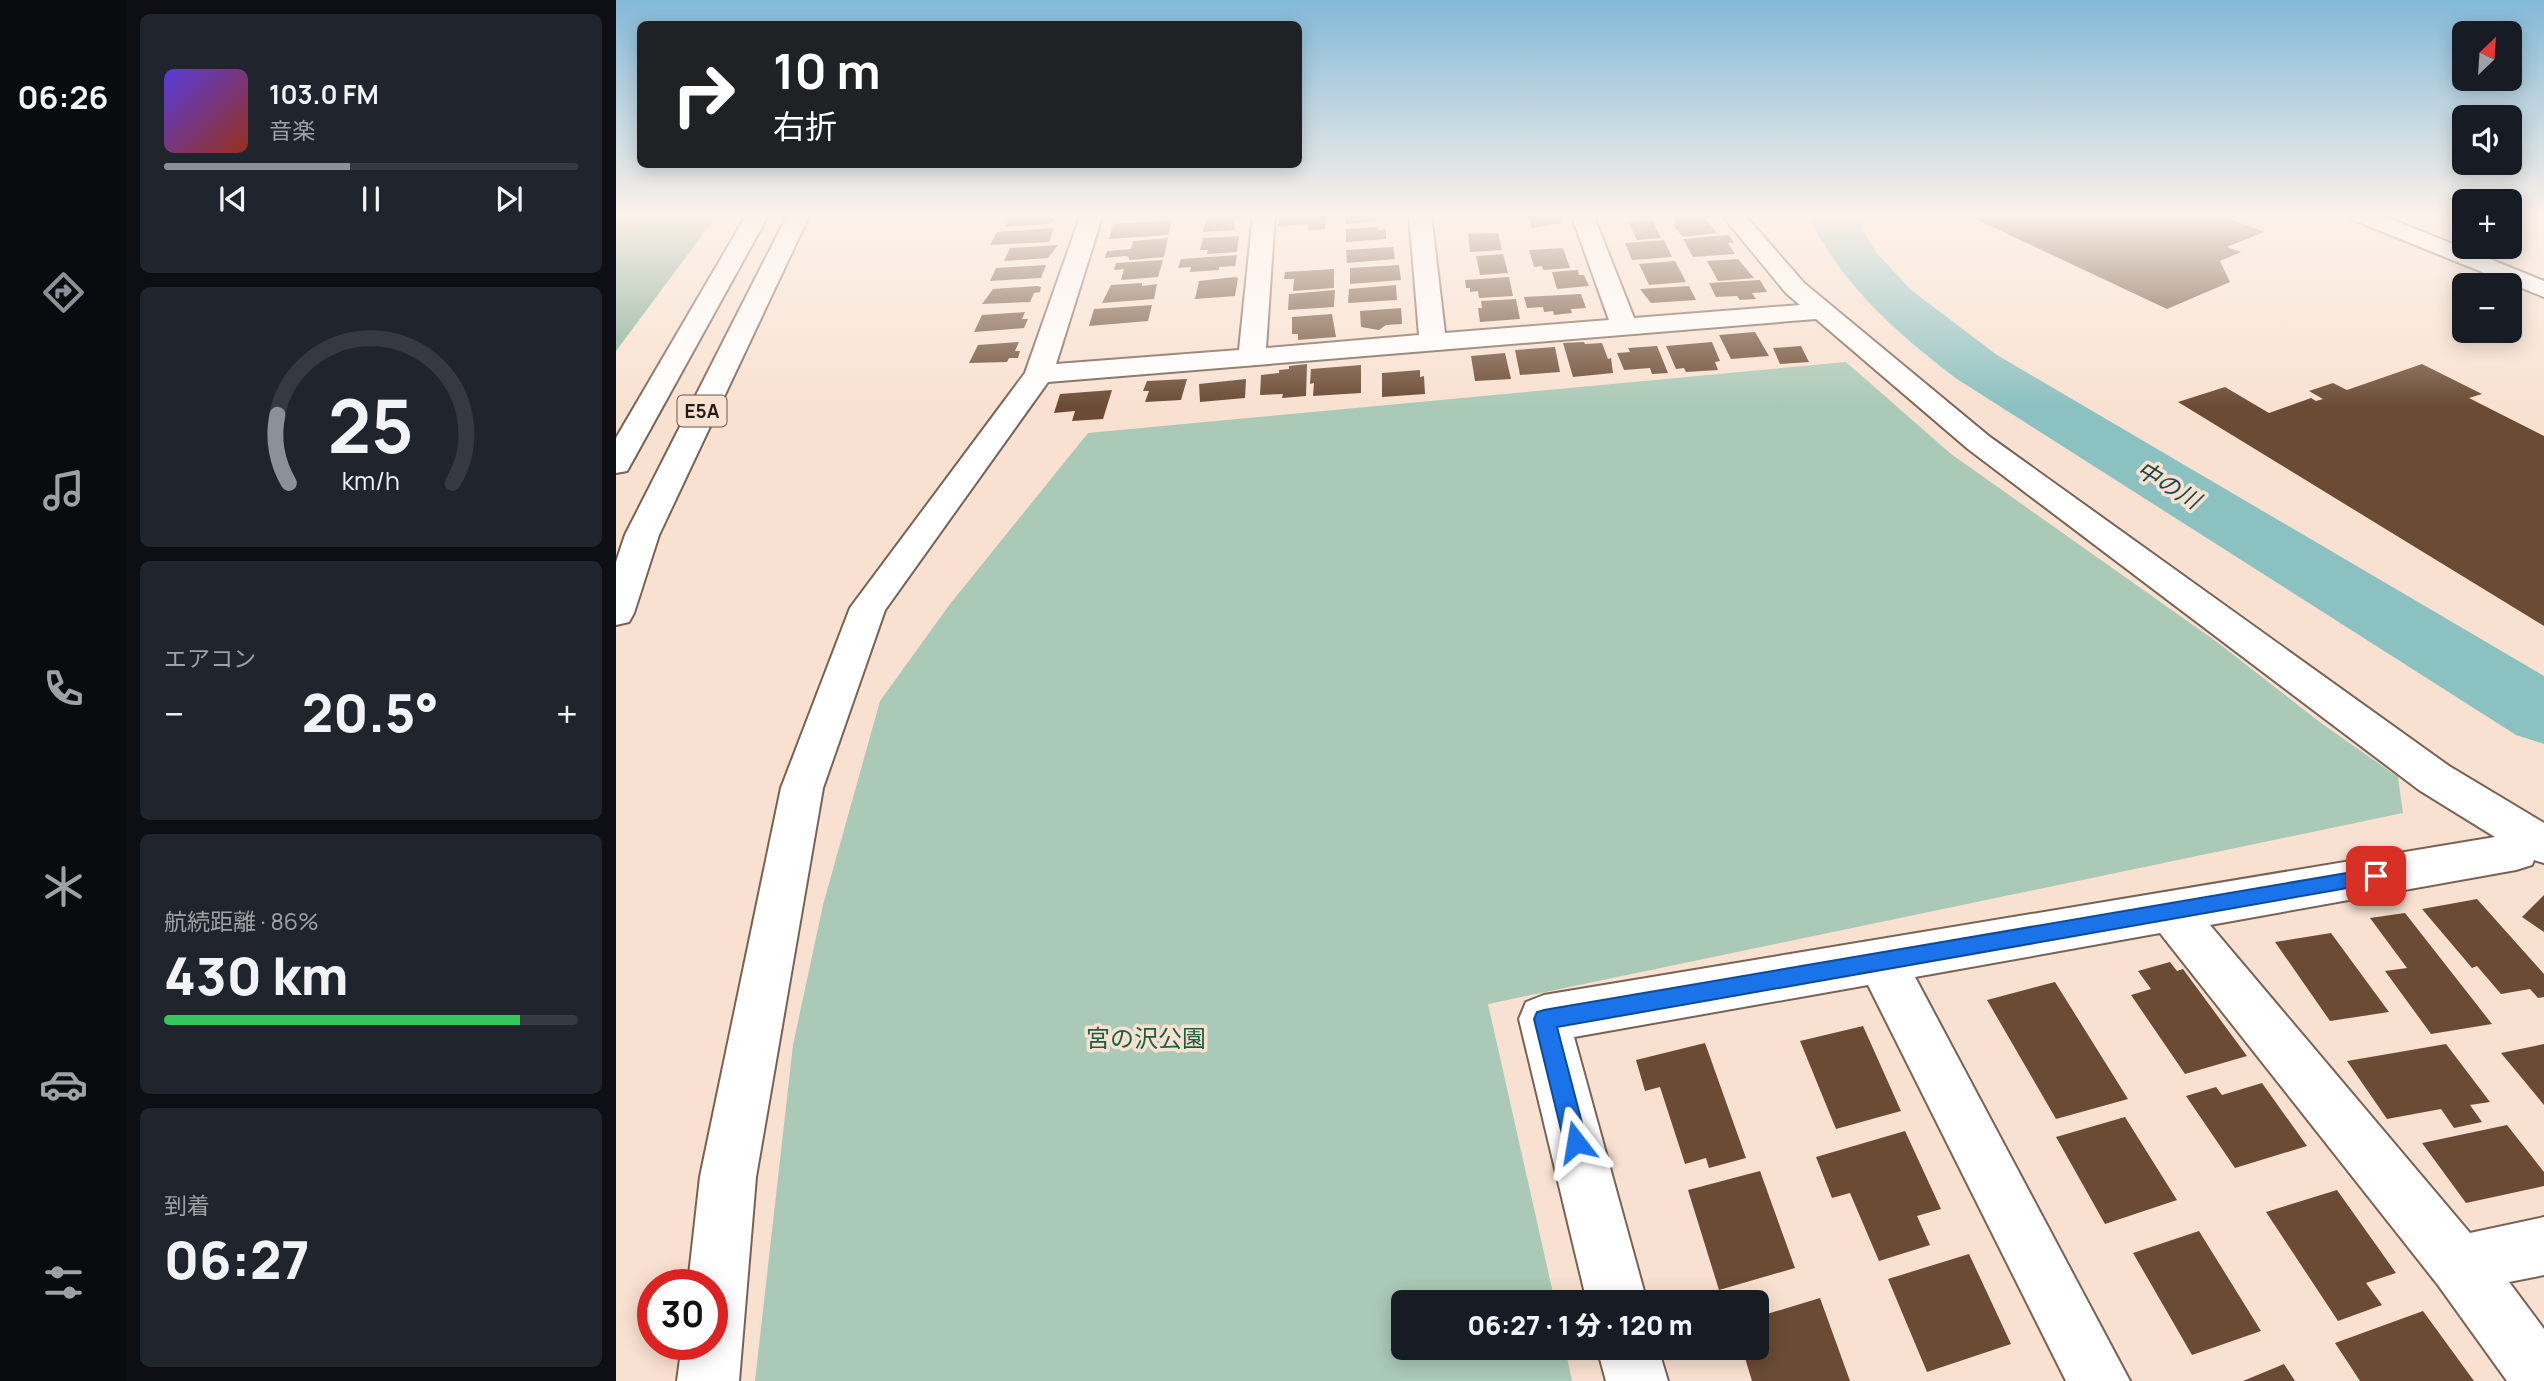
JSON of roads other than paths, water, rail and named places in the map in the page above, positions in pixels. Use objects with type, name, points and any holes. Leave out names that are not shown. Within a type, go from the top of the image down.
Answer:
[{"type":"main road","name":"E5A","points":[[616,464],[721,278]]},
{"type":"main road","name":"E5A","points":[[616,613],[642,535],[767,278]]},
{"type":"main road","points":[[719,1269],[728,1177],[802,788],[868,608],[1039,374],[1071,278]]},
{"type":"main road","points":[[1252,357],[1259,278]]},
{"type":"main road","points":[[1427,278],[1433,342]]},
{"type":"main road","points":[[1606,278],[1624,327]]},
{"type":"main road","points":[[1614,1290],[1544,1019],[2516,852],[2534,839],[2434,778],[1979,443],[1787,278]]},
{"type":"main road","points":[[2513,278],[2544,290]]},
{"type":"main road","points":[[2522,296],[2544,306]]},
{"type":"main road","points":[[1039,374],[1822,311]]},
{"type":"main road","points":[[2170,911],[2459,1264],[2544,1380]]},
{"type":"main road","points":[[1881,961],[2098,1381]]},
{"type":"main road","points":[[2459,1264],[2544,1246]]},
{"type":"main road","points":[[708,1381],[710,1360]]},
{"type":"main road","points":[[1632,1360],[1637,1381]]},
{"type":"waterway","name":"中の川","points":[[1872,278],[1912,318],[1977,367],[2544,714]]},
{"type":"park label","name":"宮の沢公園","points":[[1146,1037]]}]
